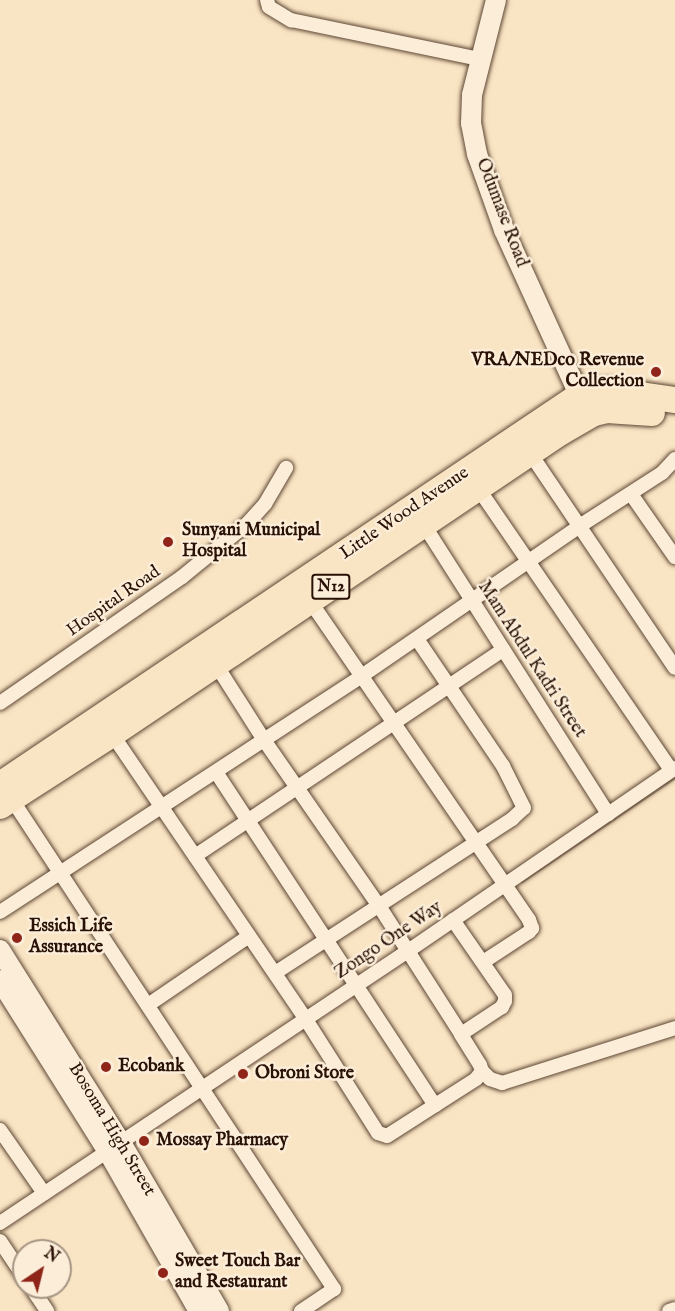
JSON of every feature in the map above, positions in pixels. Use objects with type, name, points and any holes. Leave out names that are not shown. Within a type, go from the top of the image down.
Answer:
[{"type":"highway","name":"Little Wood Avenue","points":[[165,685],[215,663],[530,453],[584,406],[593,391],[613,391],[675,400]]},
{"type":"highway","name":"Little Wood Avenue","points":[[4,796],[165,685],[584,406],[675,417]]},
{"type":"highway","name":"Little Wood Avenue","points":[[4,796],[112,734],[130,709]]},
{"type":"street","points":[[267,0],[269,7],[291,21],[480,59]]},
{"type":"street","name":"Odumase Road","points":[[496,0],[472,95],[471,123],[477,154],[504,230],[584,406]]},
{"type":"street","points":[[530,453],[675,668]]},
{"type":"street","points":[[0,912],[417,639],[578,527],[662,473],[675,459]]},
{"type":"street","name":"Hospital Road","points":[[0,703],[190,570],[247,524],[265,504],[286,468]]},
{"type":"street","points":[[478,488],[673,769]]},
{"type":"street","points":[[631,494],[675,557]]},
{"type":"street","name":"Mam Abdul Kadri Street","points":[[424,525],[608,814]]},
{"type":"street","points":[[310,601],[363,675],[532,928],[483,962]]},
{"type":"street","points":[[274,973],[512,819],[524,808],[503,766],[470,714],[448,686],[417,639]]},
{"type":"street","points":[[195,856],[393,721],[503,650]]},
{"type":"street","points":[[215,663],[296,788],[379,906],[482,1071],[490,1079],[502,1083],[675,1028]]},
{"type":"street","points":[[112,734],[305,1018],[378,1133],[387,1136],[476,1079],[482,1071]]},
{"type":"street","name":"Zongo One Way","points":[[0,1222],[408,951],[673,769]]},
{"type":"street","points":[[216,772],[324,940],[435,1106]]},
{"type":"street","points":[[4,796],[60,873],[334,1289],[301,1311]]},
{"type":"street","points":[[453,920],[505,995],[506,1001],[460,1034]]},
{"type":"street","points":[[148,1005],[249,936]]},
{"type":"street","name":"Bosoma High Street","points":[[0,950],[113,1145],[200,1311]]},
{"type":"street","name":"Bosoma High Street","points":[[1,983],[113,1145],[219,1311]]},
{"type":"street","points":[[0,1130],[44,1193]]},
{"type":"street","points":[[0,1241],[12,1259]]},
{"type":"street","points":[[669,1311],[675,1309]]},
{"type":"waterway","points":[[522,881],[675,777]]},
{"type":"place","name":"VRA/NEDco Revenue Collection","points":[[656,372]]},
{"type":"place","name":"Sunyani Municipal Hospital","points":[[168,542]]},
{"type":"place","name":"Essich Life Assurance","points":[[17,938]]},
{"type":"place","name":"Ecobank","points":[[106,1067]]},
{"type":"place","name":"Obroni Store","points":[[243,1074]]},
{"type":"place","name":"Mossay Pharmacy","points":[[144,1141]]},
{"type":"place","name":"Sweet Touch Bar and Restaurant","points":[[163,1273]]}]
